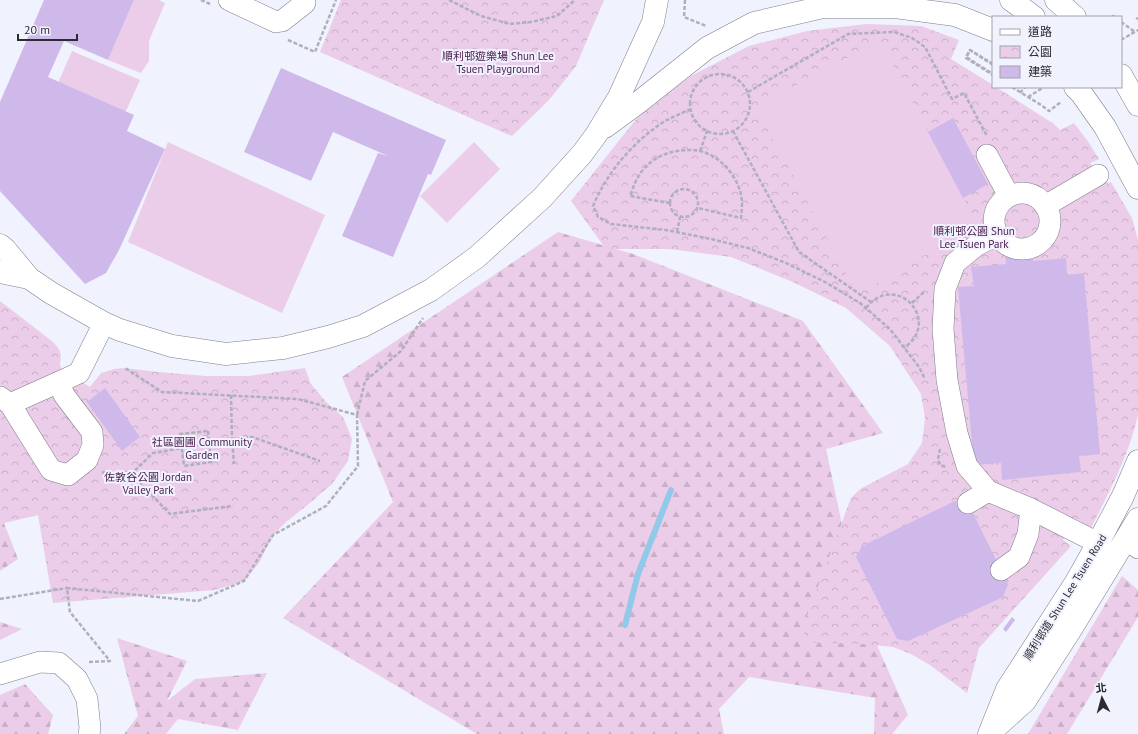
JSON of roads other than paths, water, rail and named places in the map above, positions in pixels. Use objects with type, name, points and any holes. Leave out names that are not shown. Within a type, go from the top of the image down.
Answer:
[{"type":"main road","points":[[0,245],[29,278],[51,293],[104,323],[120,330],[172,346],[226,354],[283,348],[328,337],[363,326],[431,290],[477,257],[542,198],[582,154],[596,135],[618,97],[653,22],[657,0]]},
{"type":"main road","points":[[1011,0],[1033,16]]},
{"type":"main road","points":[[1056,0],[1074,16]]},
{"type":"main road","points":[[596,135],[708,48],[754,23],[823,7],[895,7],[956,15],[992,30]]},
{"type":"main road","points":[[1122,77],[1138,105]]},
{"type":"main road","points":[[1095,88],[1113,121],[1138,183]]},
{"type":"main road","points":[[1070,93],[1081,93],[1105,127],[1138,188]]},
{"type":"main road","points":[[0,272],[29,278]]},
{"type":"main road","name":"順利邨道 Shun Lee Tsuen Road","points":[[990,733],[1007,689],[1072,587],[1098,543],[1123,496],[1138,461]]},
{"type":"main road","name":"順利邨道 Shun Lee Tsuen Road","points":[[990,733],[1025,701],[1073,626],[1132,543],[1138,519]]},
{"type":"street","points":[[229,0],[276,22],[282,21],[305,3]]},
{"type":"street","points":[[988,147],[1006,190],[1002,201],[996,209],[994,227],[977,245],[955,263],[945,289],[943,329],[947,380],[957,433],[967,466],[988,491],[1031,509],[1098,543]]},
{"type":"street","points":[[1045,206],[1098,175]]},
{"type":"street","points":[[991,229],[1010,247],[1019,249],[1028,249],[1036,245],[1048,232],[1050,223],[1049,214],[1040,200],[1029,195],[1017,194],[1006,190]]},
{"type":"street","points":[[59,382],[64,395],[92,432],[93,445],[87,460],[68,475],[51,470],[5,400],[59,382],[79,373],[104,323]]},
{"type":"street","points":[[968,503],[988,491]]},
{"type":"street","points":[[1001,570],[1019,557],[1028,534],[1031,509]]},
{"type":"street","points":[[0,674],[40,662],[59,663],[77,679],[87,699],[90,728],[89,734]]},
{"type":"waterway","points":[[625,625],[638,574],[671,490]]},
{"type":"park label","name":"順利邨遊樂場 Shun Lee Tsuen Playground","points":[[498,62]]},
{"type":"park label","name":"順利邨公園 Shun Lee Tsuen Park","points":[[974,237]]},
{"type":"park label","name":"社區園圃 Community Garden","points":[[202,448]]},
{"type":"park label","name":"佐敦谷公園 Jordan Valley Park","points":[[148,483]]}]
